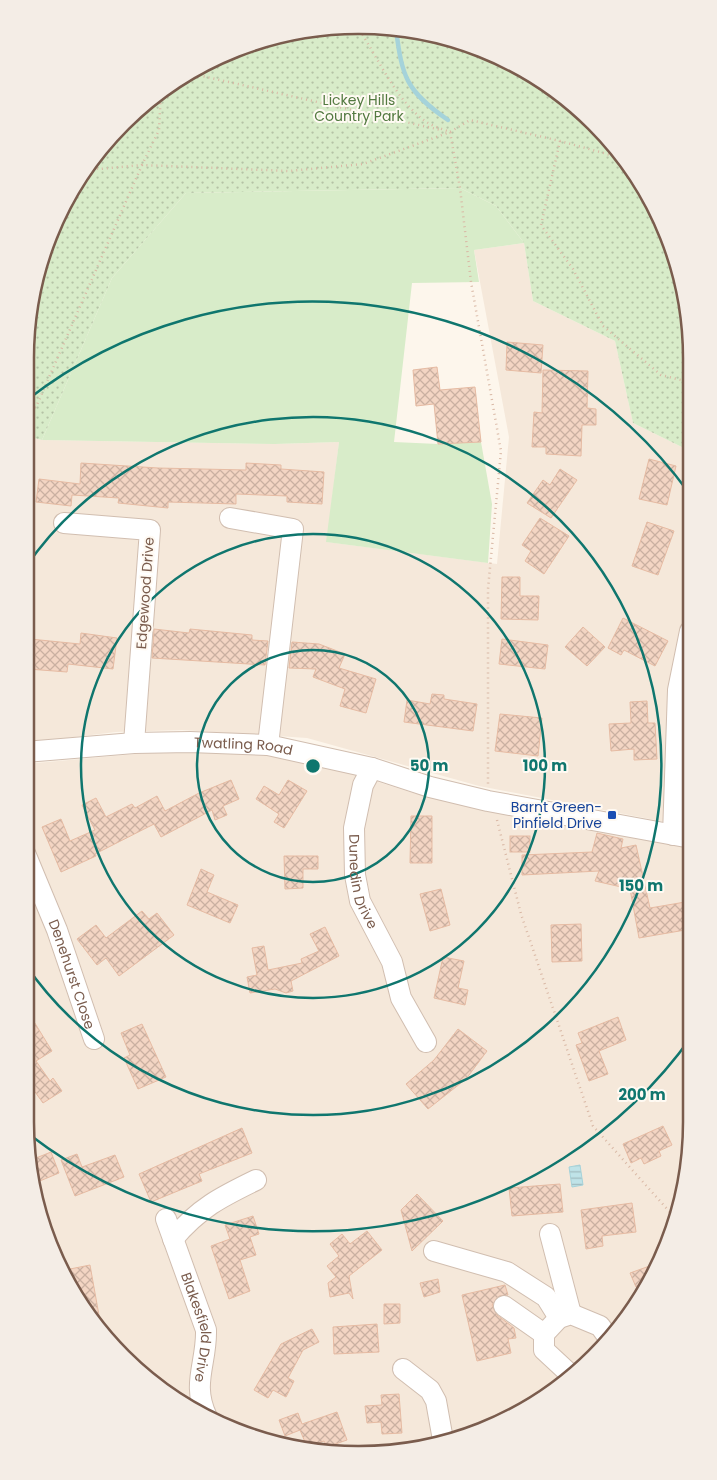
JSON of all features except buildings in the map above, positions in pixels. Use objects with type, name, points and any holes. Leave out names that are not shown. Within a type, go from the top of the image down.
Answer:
[{"type":"street","points":[[230,518],[293,529],[268,745]]},
{"type":"street","name":"Edgewood Drive","points":[[64,523],[150,530],[134,743]]},
{"type":"street","points":[[682,836],[678,690],[683,665]]},
{"type":"street","name":"Twatling Road","points":[[34,751],[134,743],[190,742],[268,745],[372,768],[430,787],[490,801],[682,836]]},
{"type":"street","name":"Dunedin Drive","points":[[372,768],[363,785],[354,828],[355,875],[360,901],[392,962],[401,998],[426,1042]]},
{"type":"street","name":"Denehurst Close","points":[[34,875],[57,930],[94,1040]]},
{"type":"street","points":[[173,1239],[193,1216],[224,1196],[256,1180]]},
{"type":"street","name":"Blakesfield Drive","points":[[166,1219],[206,1330],[206,1345],[198,1384],[204,1407]]},
{"type":"street","points":[[550,1234],[565,1316]]},
{"type":"street","points":[[434,1251],[507,1272],[546,1297],[565,1316],[600,1326],[605,1333]]},
{"type":"street","points":[[504,1306],[544,1334]]},
{"type":"street","points":[[565,1316],[544,1334],[544,1350],[567,1371]]},
{"type":"street","points":[[404,1370],[430,1390],[436,1401],[442,1435]]},
{"type":"path","points":[[362,34],[396,88],[415,112],[426,122],[450,132]]},
{"type":"path","points":[[199,75],[450,132]]},
{"type":"path","points":[[34,408],[36,407],[159,130],[160,101]]},
{"type":"path","points":[[95,168],[142,165],[289,171],[363,164],[450,132],[470,120],[612,155]]},
{"type":"path","points":[[450,132],[460,188],[471,282],[501,451],[488,588],[490,801],[521,914],[593,1126],[670,1212]]},
{"type":"path","points":[[560,141],[541,225],[573,269],[602,326],[662,375],[683,380]]},
{"type":"shaded area","points":[[524,243],[533,301],[615,341],[633,423],[683,448],[683,825],[479,786],[307,738],[182,730],[116,732],[34,742],[34,438],[42,440],[275,444],[339,442],[327,542],[497,564],[509,437],[474,250]]},
{"type":"shaded area","points":[[202,748],[299,757],[413,793],[683,843],[683,1143],[677,1185],[659,1246],[640,1284],[603,1336],[573,1366],[521,1403],[483,1422],[463,1429],[422,1440],[380,1446],[337,1446],[274,1435],[234,1422],[215,1413],[178,1392],[144,1366],[114,1336],[88,1302],[58,1246],[40,1185],[34,1143],[34,763]]},
{"type":"green space","name":"Lickey Hills Country Park","points":[[337,34],[380,34],[422,40],[463,51],[483,58],[521,77],[573,114],[603,144],[640,196],[659,234],[672,274],[683,337],[683,448],[633,423],[615,341],[533,301],[524,243],[496,206],[460,188],[186,193],[112,278],[42,440],[34,438],[34,337],[40,295],[58,234],[77,196],[114,144],[144,114],[196,77],[234,58],[274,45]]},
{"type":"green space","points":[[460,188],[496,206],[524,243],[474,250],[479,282],[412,283],[394,442],[438,444],[481,442],[492,504],[488,563],[326,542],[339,442],[275,444],[42,440],[112,278],[186,193]]},
{"type":"water","points":[[580,1165],[583,1185],[572,1187],[569,1167]]},
{"type":"waterway","points":[[397,36],[401,59],[408,82],[423,100],[448,120]]},
{"type":"place","name":"Barnt Green- Pinfield Drive","points":[[612,815]]}]
